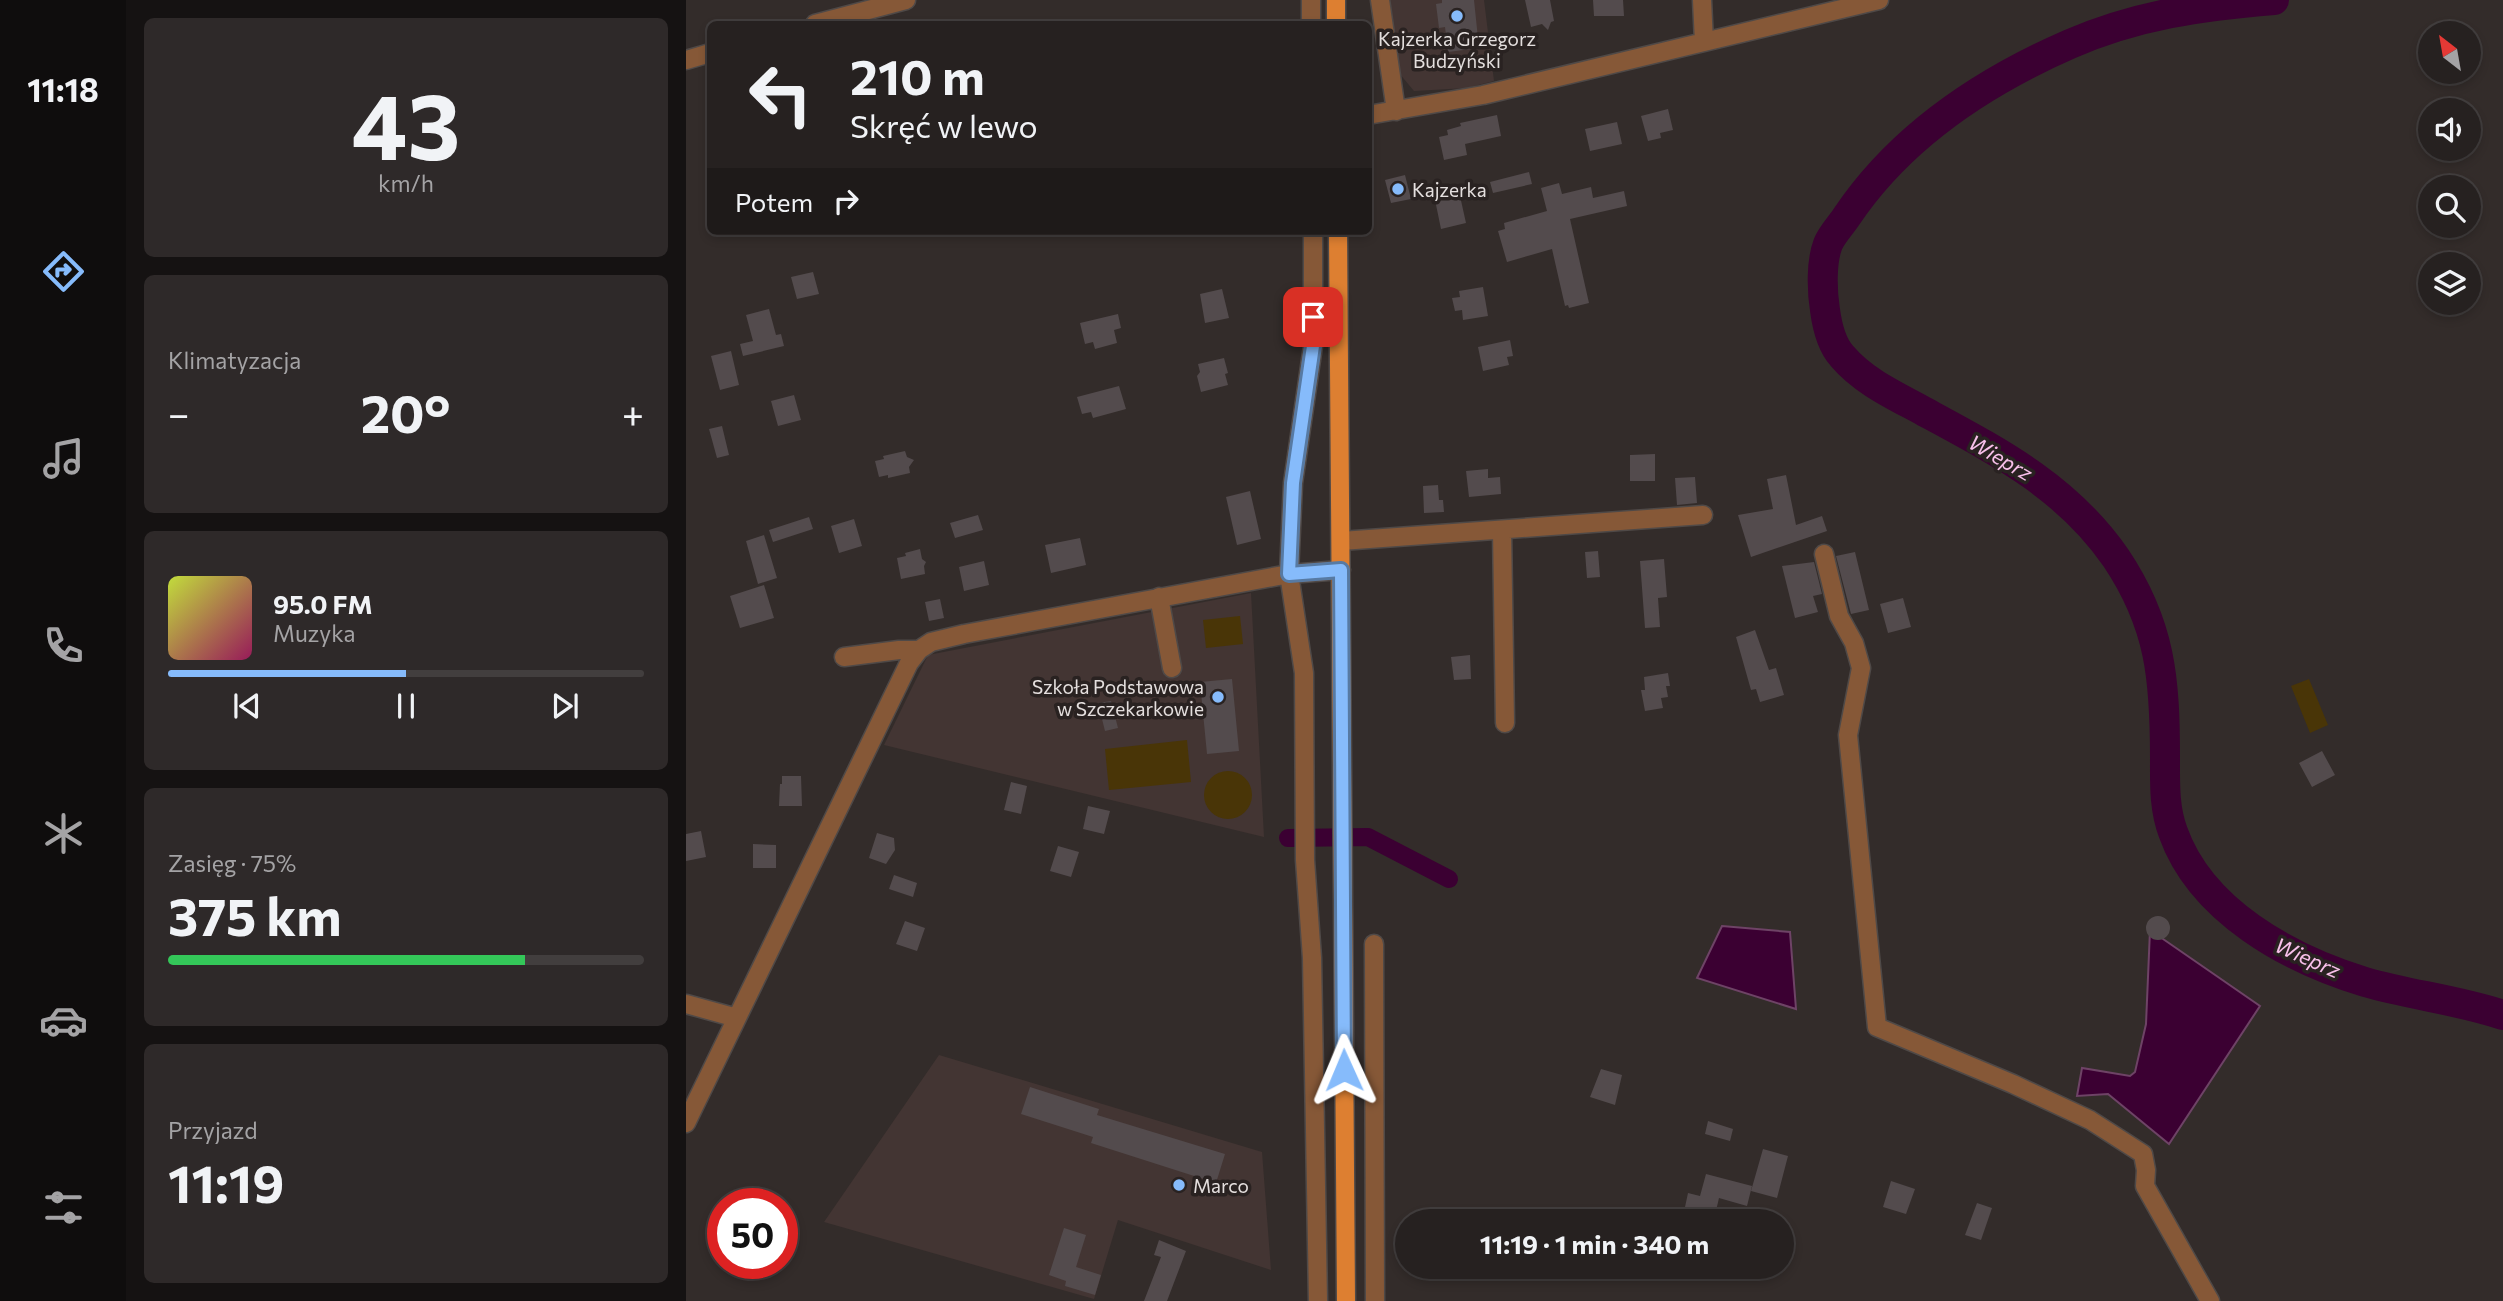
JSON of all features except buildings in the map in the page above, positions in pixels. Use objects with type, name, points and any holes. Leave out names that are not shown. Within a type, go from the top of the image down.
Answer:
[{"type":"main road","points":[[1336,0],[1336,21]]},
{"type":"main road","points":[[1338,235],[1346,1301]]},
{"type":"street","points":[[826,21],[906,0]]},
{"type":"street","points":[[1311,0],[1311,21]]},
{"type":"street","points":[[1380,0],[1396,111]]},
{"type":"street","points":[[1702,0],[1704,42]]},
{"type":"street","points":[[1372,114],[1429,110],[1879,0]]},
{"type":"street","points":[[686,60],[707,54]]},
{"type":"street","points":[[1313,235],[1313,346],[1293,483],[1289,574],[1304,673],[1306,860],[1312,958],[1318,1301]]},
{"type":"street","points":[[1341,541],[1703,515]]},
{"type":"street","points":[[1502,530],[1505,723]]},
{"type":"street","points":[[1824,554],[1839,617],[1854,643],[1861,668],[1848,735],[1877,1027],[2013,1084],[2090,1121],[2143,1154],[2145,1186],[2210,1301]]},
{"type":"street","points":[[686,1123],[909,663],[919,650],[931,642],[964,634],[1159,597],[1289,574],[1341,570]]},
{"type":"street","points":[[1159,597],[1172,668]]},
{"type":"street","points":[[844,657],[919,650]]},
{"type":"street","points":[[1374,944],[1376,1301]]},
{"type":"street","points":[[686,1004],[737,1018]]},
{"type":"shaded area","points":[[1390,0],[1484,0],[1494,81],[1467,88],[1414,91],[1399,73]]},
{"type":"shaded area","points":[[1251,593],[1264,837],[884,745],[928,655]]},
{"type":"shaded area","points":[[1240,616],[1243,644],[1206,648],[1203,620]]},
{"type":"shaded area","points":[[2309,679],[2328,725],[2310,733],[2291,686]]},
{"type":"shaded area","points":[[1187,740],[1191,782],[1109,790],[1105,749]]},
{"type":"shaded area","points":[[1228,771],[1245,778],[1252,795],[1245,812],[1228,819],[1211,812],[1204,795],[1211,778]]},
{"type":"shaded area","points":[[1722,926],[1790,932],[1796,1009],[1697,978]]},
{"type":"shaded area","points":[[2150,930],[2260,1006],[2169,1144],[2108,1094],[2077,1096],[2082,1068],[2130,1076],[2135,1072],[2146,1024]]},
{"type":"shaded area","points":[[939,1055],[1262,1152],[1271,1270],[1118,1220],[1094,1299],[824,1222]]},
{"type":"waterway","name":"Wieprz","points":[[2274,0],[2170,13],[2095,34],[2006,76],[1946,114],[1892,161],[1834,233],[1824,259],[1827,322],[1838,351],[1860,373],[1881,388],[2030,473],[2076,511],[2116,558],[2143,607],[2157,654],[2164,703],[2166,795],[2170,823],[2186,860],[2204,886],[2251,928],[2307,960],[2382,987],[2503,1015]]},
{"type":"waterway","points":[[1288,838],[1368,837],[1449,879]]},
{"type":"place","name":"Kajzerka Grzegorz Budzyński","points":[[1457,16]]},
{"type":"place","name":"Kajzerka","points":[[1398,189]]},
{"type":"place","name":"Szkoła Podstawowa w Szczekarkowie","points":[[1218,697]]},
{"type":"place","name":"Marco","points":[[1179,1185]]},
{"type":"route","points":[[1313,317],[1313,346],[1293,483],[1289,574],[1341,570],[1344,1070]]}]
